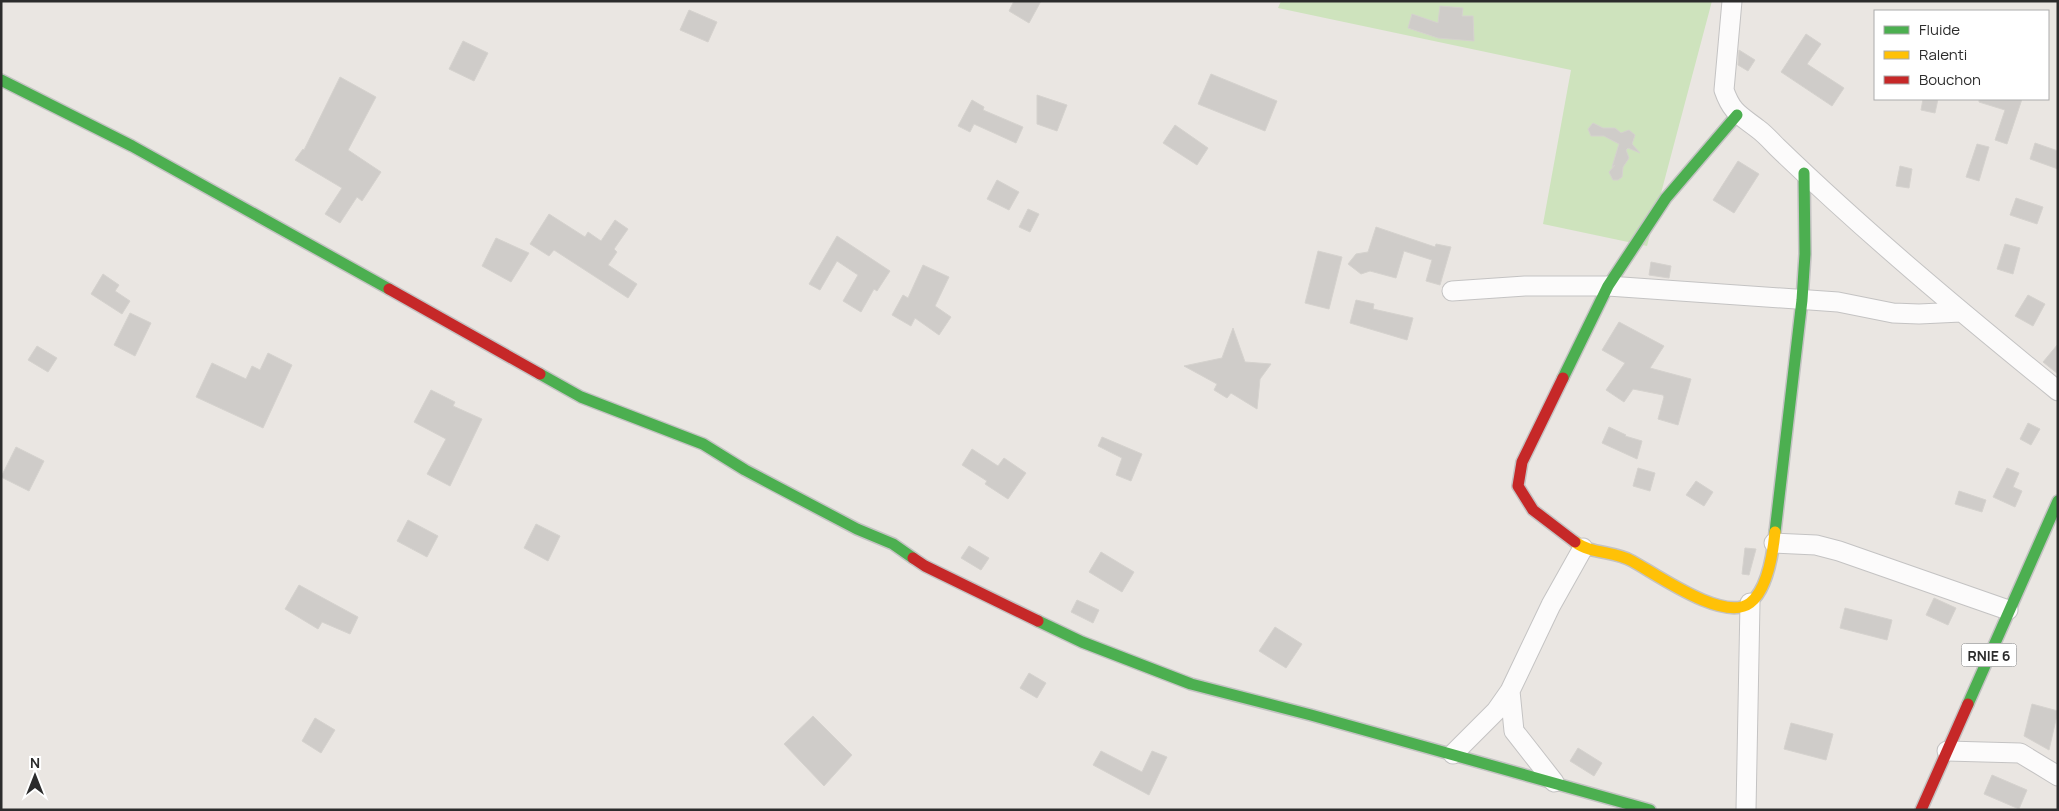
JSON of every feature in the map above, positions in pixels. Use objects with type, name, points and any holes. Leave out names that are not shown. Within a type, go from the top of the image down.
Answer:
[{"type":"street","points":[[1732,1],[1724,90],[1729,104],[1737,115],[1759,129],[1804,173],[1961,312],[2058,391]]},
{"type":"street","points":[[1,80],[132,146],[581,396],[703,444],[745,470],[857,529],[893,544],[925,566],[1082,642],[1191,684],[1452,754],[1650,810]]},
{"type":"street","points":[[1737,115],[1666,198],[1608,286],[1518,473],[1518,486],[1533,510],[1583,548],[1629,559],[1700,599],[1717,606],[1737,608],[1750,603],[1762,587],[1774,543],[1802,300],[1805,254],[1804,173]]},
{"type":"street","points":[[1452,291],[1525,286],[1608,286],[1838,302],[1893,313],[1961,312]]},
{"type":"street","name":"RNIE 6","points":[[1922,810],[2008,610],[2058,501]]},
{"type":"street","points":[[1774,543],[1816,545],[1840,551],[2008,610]]},
{"type":"street","points":[[1452,754],[1496,711],[1510,692],[1550,605],[1583,548]]},
{"type":"street","points":[[1746,810],[1750,603]]},
{"type":"street","points":[[1510,692],[1514,731],[1554,782]]},
{"type":"street","points":[[1948,751],[2020,753],[2058,776]]},
{"type":"green space","points":[[1281,1],[1712,1],[1647,246],[1543,224],[1571,70],[1278,8]]},
{"type":"building","points":[[1014,1],[1041,1],[1029,23],[1009,11]]},
{"type":"building","points":[[1440,6],[1463,8],[1462,16],[1473,16],[1474,41],[1438,38],[1408,28],[1412,14],[1438,23]]},
{"type":"building","points":[[689,10],[717,22],[708,42],[680,30]]},
{"type":"building","points":[[1806,34],[1821,44],[1807,64],[1844,88],[1832,106],[1781,72]]},
{"type":"building","points":[[463,41],[488,53],[474,81],[449,69]]},
{"type":"building","points":[[1739,50],[1755,60],[1748,71],[1738,65]]},
{"type":"building","points":[[1211,74],[1277,101],[1265,131],[1198,104]]},
{"type":"building","points":[[340,77],[376,97],[348,150],[381,172],[362,201],[357,197],[340,223],[325,214],[342,188],[295,160],[304,150]]},
{"type":"building","points":[[1037,95],[1067,105],[1057,131],[1037,124]]},
{"type":"building","points":[[972,100],[984,107],[983,110],[1023,127],[1016,143],[974,124],[970,132],[958,126]]},
{"type":"building","points":[[1923,100],[1938,100],[1935,113],[1921,110]]},
{"type":"building","points":[[1979,100],[2022,100],[2007,144],[1995,140],[2005,110],[1979,102]]},
{"type":"building","points":[[1593,123],[1603,128],[1615,128],[1621,133],[1629,130],[1635,135],[1632,144],[1640,153],[1628,148],[1626,150],[1629,158],[1623,167],[1622,177],[1618,180],[1613,180],[1609,172],[1615,165],[1612,167],[1619,144],[1604,136],[1591,136],[1588,129]]},
{"type":"building","points":[[1175,125],[1208,148],[1197,165],[1163,143]]},
{"type":"building","points":[[2035,143],[2058,151],[2058,169],[2030,159]]},
{"type":"building","points":[[1977,144],[1989,147],[1979,181],[1966,177]]},
{"type":"building","points":[[1738,161],[1759,174],[1734,213],[1713,200]]},
{"type":"building","points":[[1900,166],[1912,169],[1909,188],[1896,186]]},
{"type":"building","points":[[997,180],[1019,192],[1009,210],[987,199]]},
{"type":"building","points":[[2016,198],[2043,207],[2037,224],[2010,215]]},
{"type":"building","points":[[1028,209],[1039,214],[1030,232],[1019,227]]},
{"type":"building","points":[[549,214],[585,237],[588,232],[601,241],[615,220],[628,229],[614,249],[617,252],[608,265],[637,284],[628,298],[554,250],[549,256],[530,244]]},
{"type":"building","points":[[1376,227],[1435,247],[1436,244],[1451,247],[1440,285],[1426,281],[1432,260],[1404,251],[1396,278],[1370,271],[1361,274],[1348,264],[1356,254],[1368,252]]},
{"type":"building","points":[[837,236],[890,271],[877,291],[874,289],[861,312],[843,301],[858,275],[837,261],[820,290],[809,284]]},
{"type":"building","points":[[496,238],[529,253],[511,282],[482,266]]},
{"type":"building","points":[[2005,244],[2020,248],[2013,274],[1997,269]]},
{"type":"building","points":[[1318,251],[1342,257],[1329,309],[1305,303]]},
{"type":"building","points":[[1651,262],[1671,266],[1669,278],[1649,275]]},
{"type":"building","points":[[923,265],[949,277],[935,306],[951,317],[939,335],[915,318],[911,326],[892,315],[903,295],[908,298]]},
{"type":"building","points":[[103,274],[119,285],[115,291],[130,301],[122,314],[91,294]]},
{"type":"building","points":[[2028,295],[2045,304],[2033,326],[2015,316]]},
{"type":"building","points":[[1356,300],[1374,304],[1373,309],[1413,318],[1407,340],[1350,323]]},
{"type":"building","points":[[130,313],[151,323],[135,356],[114,345]]},
{"type":"building","points":[[1619,322],[1664,346],[1650,368],[1691,379],[1678,425],[1658,419],[1663,395],[1633,389],[1624,402],[1606,390],[1625,363],[1602,350]]},
{"type":"building","points":[[1233,328],[1245,362],[1271,364],[1260,379],[1257,409],[1231,393],[1227,398],[1214,390],[1217,384],[1184,366],[1222,358]]},
{"type":"building","points":[[2058,344],[2058,374],[2043,362]]},
{"type":"building","points":[[37,346],[57,358],[48,372],[28,360]]},
{"type":"building","points":[[268,353],[292,365],[263,428],[196,397],[212,363],[246,379],[252,366],[260,370]]},
{"type":"building","points":[[431,390],[455,402],[453,406],[482,419],[450,486],[427,474],[446,439],[414,422]]},
{"type":"building","points":[[2028,423],[2040,429],[2031,445],[2020,439]]},
{"type":"building","points":[[1609,427],[1625,436],[1642,441],[1637,459],[1602,443]]},
{"type":"building","points":[[1102,437],[1142,454],[1131,481],[1116,475],[1122,458],[1098,446]]},
{"type":"building","points":[[16,447],[44,461],[29,491],[1,477]]},
{"type":"building","points":[[972,449],[998,466],[1004,458],[1026,473],[1008,499],[985,484],[987,481],[962,465]]},
{"type":"building","points":[[1638,468],[1655,473],[1650,491],[1633,486]]},
{"type":"building","points":[[2007,468],[2019,473],[2013,487],[2022,491],[2015,507],[1993,497]]},
{"type":"building","points":[[1696,481],[1713,492],[1704,506],[1686,495]]},
{"type":"building","points":[[1959,491],[1986,500],[1982,512],[1955,504]]},
{"type":"building","points":[[408,520],[438,536],[427,557],[397,541]]},
{"type":"building","points":[[536,524],[560,536],[548,561],[524,548]]},
{"type":"building","points":[[969,546],[989,558],[981,570],[961,558]]},
{"type":"building","points":[[1745,548],[1756,549],[1749,575],[1742,574]]},
{"type":"building","points":[[1101,552],[1134,572],[1122,592],[1089,572]]},
{"type":"building","points":[[299,585],[358,617],[350,634],[322,622],[318,629],[285,609]]},
{"type":"building","points":[[1934,598],[1956,608],[1948,625],[1926,615]]},
{"type":"building","points":[[1077,600],[1099,610],[1093,623],[1071,612]]},
{"type":"building","points":[[1845,608],[1892,620],[1887,640],[1840,628]]},
{"type":"building","points":[[1275,627],[1302,644],[1286,668],[1259,651]]},
{"type":"building","points":[[1029,673],[1046,683],[1037,698],[1020,688]]},
{"type":"building","points":[[2032,704],[2058,711],[2049,750],[2024,736]]},
{"type":"building","points":[[813,716],[852,755],[824,786],[784,744]]},
{"type":"building","points":[[315,718],[335,730],[321,753],[302,741]]},
{"type":"building","points":[[1791,723],[1833,734],[1826,760],[1784,749]]},
{"type":"building","points":[[1578,748],[1602,763],[1594,776],[1570,761]]},
{"type":"building","points":[[1101,751],[1142,772],[1152,751],[1167,757],[1149,795],[1093,765]]},
{"type":"building","points":[[1992,775],[2027,790],[2019,809],[1984,794]]},
{"type":"traffic: fast","points":[[1,80],[132,146],[389,289]]},
{"type":"traffic: fast","points":[[1563,378],[1608,286],[1666,198],[1737,115]]},
{"type":"traffic: fast","points":[[1775,532],[1802,300],[1805,254],[1804,173]]},
{"type":"traffic: fast","points":[[540,374],[581,397],[703,444],[745,470],[857,529],[893,544],[913,558]]},
{"type":"traffic: fast","points":[[1968,704],[2058,501]]},
{"type":"traffic: fast","points":[[1038,621],[1082,642],[1191,684],[1311,715],[1650,810]]},
{"type":"traffic: slow","points":[[1575,542],[1588,549],[1632,561],[1673,585],[1708,602],[1724,607],[1738,607],[1750,603],[1761,589],[1769,570],[1775,532]]},
{"type":"traffic: jam","points":[[389,289],[540,374]]},
{"type":"traffic: jam","points":[[1563,378],[1522,462],[1518,486],[1533,510],[1575,542]]},
{"type":"traffic: jam","points":[[913,558],[925,566],[1038,621]]},
{"type":"traffic: jam","points":[[1921,810],[1968,704]]}]
